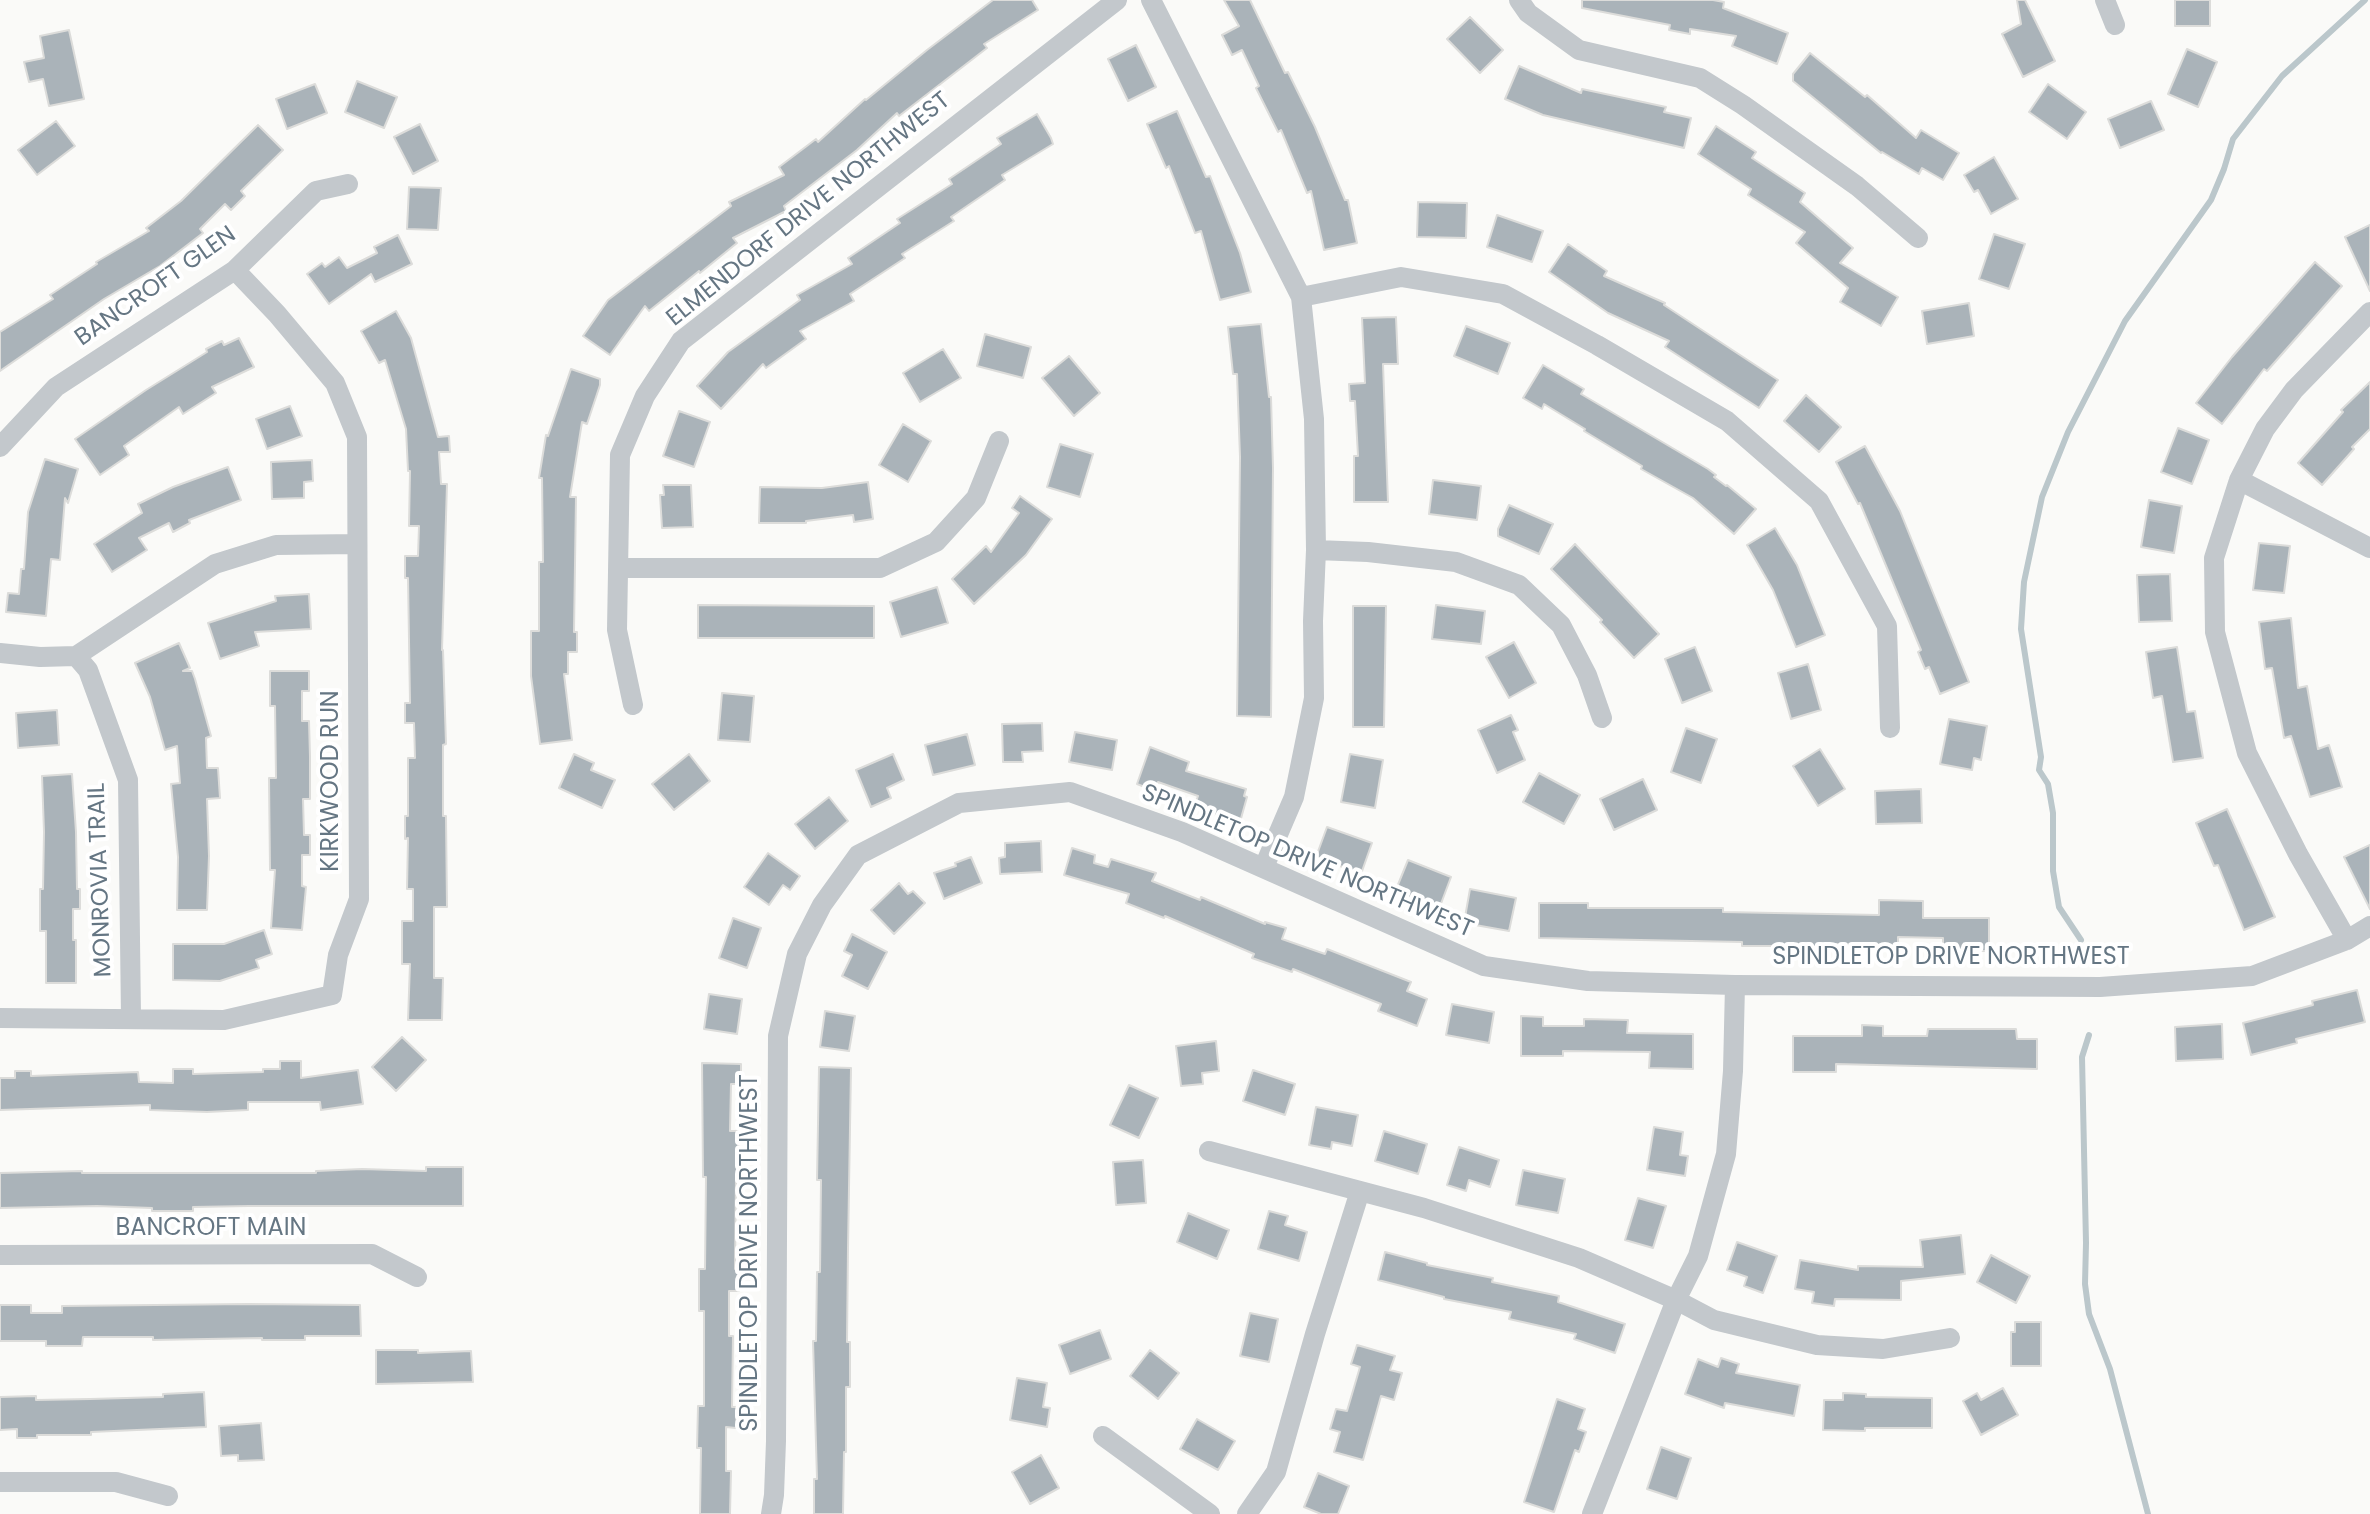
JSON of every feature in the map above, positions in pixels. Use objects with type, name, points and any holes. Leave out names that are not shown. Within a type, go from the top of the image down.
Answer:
[{"type":"street","name":"ELMENDORF DRIVE NORTHWEST","points":[[633,705],[617,630],[620,455],[645,396],[681,341],[1117,0]]},
{"type":"street","points":[[1151,0],[1301,297],[1314,419],[1314,698],[1294,797],[1264,867]]},
{"type":"street","points":[[1519,0],[1528,13],[1579,50],[1700,78],[1857,186],[1918,238]]},
{"type":"street","points":[[2105,0],[2115,25]]},
{"type":"street","name":"BANCROFT GLEN","points":[[0,447],[56,387],[235,270],[316,191],[348,184]]},
{"type":"street","name":"KIRKWOOD RUN","points":[[0,1018],[224,1020],[332,995],[338,955],[359,899],[357,437],[335,383],[235,270]]},
{"type":"street","points":[[1301,297],[1401,277],[1503,294],[1727,421],[1819,501],[1887,626],[1890,728]]},
{"type":"street","points":[[2347,940],[2298,854],[2247,753],[2215,632],[2214,558],[2239,480],[2265,429],[2294,390],[2370,312]]},
{"type":"street","points":[[619,568],[880,568],[936,542],[976,498],[999,441]]},
{"type":"street","points":[[2239,480],[2370,548]]},
{"type":"street","points":[[0,653],[40,657],[76,656],[215,564],[276,545],[357,544]]},
{"type":"street","points":[[1316,550],[1368,552],[1456,562],[1519,585],[1561,625],[1587,675],[1602,718]]},
{"type":"street","name":"MONROVIA TRAIL","points":[[76,656],[88,670],[128,780],[131,1018]]},
{"type":"street","name":"SPINDLETOP DRIVE NORTHWEST","points":[[771,1514],[776,1441],[778,1036],[797,954],[822,905],[858,855],[959,803],[1070,792],[1182,832],[1484,966],[1588,981],[2100,987],[2252,976],[2347,940],[2370,926]]},
{"type":"street","points":[[1592,1514],[1676,1300],[1698,1256],[1726,1154],[1733,1071],[1735,985]]},
{"type":"street","points":[[1209,1151],[1424,1208],[1579,1258],[1714,1320],[1817,1345],[1883,1349],[1950,1338]]},
{"type":"street","points":[[1247,1514],[1276,1472],[1360,1191]]},
{"type":"street","name":"BANCROFT MAIN","points":[[0,1255],[372,1254],[417,1277]]},
{"type":"street","points":[[1103,1436],[1210,1514]]},
{"type":"street","points":[[0,1482],[116,1482],[168,1496]]},
{"type":"building","points":[[993,0],[1032,0],[1038,10],[984,44],[987,48],[899,116],[897,113],[857,150],[784,206],[786,211],[733,238],[737,243],[700,273],[649,311],[645,306],[610,355],[583,336],[608,300],[731,206],[729,202],[784,175],[779,167],[816,139],[818,142],[865,99]]},
{"type":"building","points":[[1224,0],[1250,0],[1315,127],[1345,200],[1348,200],[1357,243],[1324,250],[1311,191],[1307,193],[1281,130],[1278,132],[1256,88],[1259,86],[1242,50],[1232,55],[1222,35],[1239,26]]},
{"type":"building","points":[[1582,0],[1713,0],[1724,2],[1723,8],[1788,33],[1777,64],[1732,46],[1736,36],[1690,29],[1690,34],[1669,30],[1670,25],[1582,8]]},
{"type":"building","points":[[2017,0],[2025,0],[2055,61],[2023,77],[2002,34],[2021,24]]},
{"type":"building","points":[[2175,0],[2210,0],[2210,26],[2175,26]]},
{"type":"building","points":[[1470,17],[1503,50],[1480,73],[1447,39]]},
{"type":"building","points":[[69,30],[84,99],[49,106],[43,79],[29,82],[24,62],[44,58],[40,36]]},
{"type":"building","points":[[1136,45],[1156,87],[1128,101],[1108,59]]},
{"type":"building","points":[[2187,49],[2217,62],[2198,107],[2168,94]]},
{"type":"building","points":[[1810,53],[1865,97],[1867,95],[1916,138],[1921,130],[1959,153],[1943,180],[1922,168],[1919,174],[1881,153],[1793,81],[1793,74]]},
{"type":"building","points":[[1519,66],[1581,93],[1582,89],[1666,107],[1664,112],[1691,118],[1684,148],[1543,115],[1505,99]]},
{"type":"building","points":[[357,81],[397,97],[384,128],[345,112]]},
{"type":"building","points":[[315,84],[327,113],[287,129],[276,99]]},
{"type":"building","points":[[2048,84],[2086,112],[2067,139],[2029,112]]},
{"type":"building","points":[[2151,101],[2164,130],[2120,148],[2108,119]]},
{"type":"building","points":[[1177,111],[1206,177],[1210,176],[1240,253],[1251,292],[1220,300],[1201,231],[1195,233],[1169,166],[1166,168],[1147,124]]},
{"type":"building","points":[[1037,114],[1053,144],[1002,175],[1005,180],[951,217],[954,221],[902,254],[905,258],[850,294],[854,301],[800,331],[806,339],[766,368],[763,364],[721,409],[697,386],[728,352],[800,300],[797,295],[852,264],[848,258],[900,223],[897,219],[952,184],[949,179],[1001,144],[997,138]]},
{"type":"building","points":[[56,121],[75,146],[37,175],[18,150]]},
{"type":"building","points":[[420,124],[438,161],[413,174],[394,137]]},
{"type":"building","points":[[258,125],[283,150],[241,191],[245,196],[231,210],[225,204],[200,229],[203,233],[160,266],[104,299],[0,371],[0,332],[53,299],[50,295],[96,262],[149,231],[146,228],[181,201]]},
{"type":"building","points":[[1716,126],[1756,152],[1752,158],[1805,193],[1800,202],[1853,248],[1840,263],[1898,297],[1881,326],[1840,302],[1848,288],[1796,243],[1805,232],[1748,195],[1751,189],[1698,154]]},
{"type":"building","points":[[1994,157],[2018,199],[1991,214],[1978,190],[1974,192],[1964,175]]},
{"type":"building","points":[[409,187],[441,188],[438,230],[407,229]]},
{"type":"building","points":[[1418,202],[1467,203],[1466,238],[1417,237]]},
{"type":"building","points":[[1497,215],[1543,231],[1532,262],[1487,247]]},
{"type":"building","points":[[2370,225],[2370,291],[2345,237]]},
{"type":"building","points":[[1994,234],[2025,244],[2009,289],[1979,279]]},
{"type":"building","points":[[398,235],[412,264],[375,282],[371,274],[329,304],[307,274],[322,263],[325,267],[339,257],[347,268],[377,253],[374,247]]},
{"type":"building","points":[[1568,244],[1607,271],[1604,276],[1665,303],[1778,380],[1759,408],[1665,347],[1669,341],[1608,313],[1549,272]]},
{"type":"building","points":[[2315,262],[2342,286],[2267,371],[2264,369],[2222,424],[2196,403]]},
{"type":"building","points":[[1969,303],[1974,336],[1927,344],[1922,311]]},
{"type":"building","points":[[396,311],[411,338],[438,437],[449,436],[450,452],[439,452],[441,484],[447,484],[442,650],[447,907],[434,907],[434,978],[443,978],[442,1020],[408,1020],[410,964],[402,964],[402,921],[413,921],[413,889],[407,889],[405,816],[408,816],[408,758],[415,758],[414,723],[405,723],[405,703],[410,703],[405,556],[418,556],[419,526],[409,526],[410,471],[406,429],[385,360],[379,363],[361,331]]},
{"type":"building","points":[[1396,317],[1398,364],[1383,364],[1388,502],[1354,502],[1354,456],[1358,456],[1355,401],[1350,401],[1349,384],[1365,383],[1362,318]]},
{"type":"building","points":[[1261,324],[1271,397],[1273,468],[1271,717],[1237,716],[1240,457],[1237,374],[1233,374],[1228,327]]},
{"type":"building","points":[[1466,326],[1510,343],[1498,374],[1454,356]]},
{"type":"building","points":[[985,334],[1031,347],[1023,378],[977,366]]},
{"type":"building","points":[[239,338],[254,367],[212,387],[216,393],[183,414],[179,407],[124,446],[129,455],[100,475],[75,439],[207,352],[206,349],[222,341],[224,345]]},
{"type":"building","points":[[943,349],[961,378],[920,402],[903,373]]},
{"type":"building","points":[[1069,356],[1100,393],[1074,416],[1042,378]]},
{"type":"building","points":[[1543,365],[1584,389],[1581,394],[1708,469],[1756,509],[1734,534],[1693,498],[1641,469],[1642,466],[1544,404],[1542,409],[1523,398]]},
{"type":"building","points":[[571,369],[600,379],[587,424],[582,422],[570,497],[576,497],[574,632],[577,632],[577,652],[568,652],[568,674],[564,674],[572,740],[540,744],[531,676],[531,631],[539,631],[539,562],[543,562],[542,478],[539,478],[546,435]]},
{"type":"building","points":[[2370,382],[2370,429],[2322,485],[2298,463],[2343,412],[2341,410]]},
{"type":"building","points":[[1806,395],[1841,427],[1819,452],[1784,421]]},
{"type":"building","points":[[290,406],[302,436],[267,449],[256,419]]},
{"type":"building","points":[[679,411],[710,422],[694,467],[663,456]]},
{"type":"building","points":[[903,424],[931,441],[908,482],[879,465]]},
{"type":"building","points":[[2178,428],[2209,440],[2192,484],[2161,472]]},
{"type":"building","points":[[1060,444],[1093,454],[1080,497],[1047,487]]},
{"type":"building","points":[[1865,446],[1900,511],[1969,682],[1940,694],[1929,667],[1925,669],[1918,652],[1921,650],[1860,503],[1836,462]]},
{"type":"building","points":[[45,459],[78,469],[68,503],[65,498],[60,560],[51,559],[46,616],[6,612],[8,593],[19,594],[28,512]]},
{"type":"building","points":[[312,460],[313,481],[304,482],[304,498],[272,499],[271,462]]},
{"type":"building","points":[[228,467],[241,500],[189,520],[190,523],[173,532],[169,523],[139,538],[147,550],[112,572],[94,544],[142,513],[138,504],[173,487]]},
{"type":"building","points":[[1433,480],[1481,486],[1477,520],[1429,514]]},
{"type":"building","points":[[868,482],[873,519],[854,522],[853,515],[806,523],[759,523],[760,487],[822,488]]},
{"type":"building","points":[[663,485],[691,485],[693,527],[662,528],[660,495],[664,495]]},
{"type":"building","points":[[1020,496],[1052,519],[1026,555],[974,604],[952,579],[986,546],[991,552],[1019,513],[1012,508]]},
{"type":"building","points":[[2149,500],[2182,506],[2174,553],[2141,547]]},
{"type":"building","points":[[1509,505],[1553,524],[1539,554],[1498,536]]},
{"type":"building","points":[[1775,528],[1797,565],[1825,635],[1796,647],[1773,590],[1747,545]]},
{"type":"building","points":[[2259,543],[2290,546],[2284,593],[2253,590]]},
{"type":"building","points":[[1575,544],[1659,634],[1634,658],[1600,622],[1602,620],[1551,569]]},
{"type":"building","points":[[2170,574],[2172,621],[2139,622],[2137,575]]},
{"type":"building","points":[[937,587],[948,623],[901,637],[890,602]]},
{"type":"building","points":[[309,594],[311,629],[255,632],[259,646],[220,659],[208,623],[276,601],[275,596]]},
{"type":"building","points":[[698,605],[874,606],[874,638],[698,638]]},
{"type":"building","points":[[1436,605],[1485,611],[1481,644],[1432,639]]},
{"type":"building","points":[[1353,606],[1386,606],[1384,727],[1353,727]]},
{"type":"building","points":[[2291,618],[2298,688],[2307,686],[2318,749],[2329,745],[2342,787],[2310,797],[2291,736],[2284,738],[2272,668],[2265,669],[2259,622]]},
{"type":"building","points":[[1514,642],[1536,683],[1509,698],[1486,657]]},
{"type":"building","points":[[179,643],[190,668],[183,671],[192,671],[211,736],[206,738],[207,768],[218,768],[220,798],[207,799],[207,910],[177,910],[178,857],[171,784],[180,783],[177,746],[165,750],[150,697],[135,663]]},
{"type":"building","points":[[1695,647],[1712,691],[1682,703],[1665,659]]},
{"type":"building","points":[[2177,647],[2187,712],[2195,711],[2203,758],[2173,762],[2162,696],[2153,698],[2146,652]]},
{"type":"building","points":[[1808,664],[1821,710],[1791,719],[1778,673]]},
{"type":"building","points":[[270,671],[309,671],[309,691],[302,691],[302,721],[309,721],[310,799],[303,799],[304,835],[310,835],[310,855],[302,855],[302,886],[306,887],[302,930],[271,928],[275,870],[270,870],[269,778],[276,778],[275,706],[270,706]]},
{"type":"building","points":[[722,693],[754,696],[750,742],[718,740]]},
{"type":"building","points":[[57,710],[59,745],[18,748],[16,713]]},
{"type":"building","points":[[1511,715],[1518,730],[1513,732],[1525,760],[1497,773],[1478,730]]},
{"type":"building","points":[[1949,719],[1987,726],[1981,760],[1974,758],[1972,770],[1940,764]]},
{"type":"building","points":[[1042,723],[1043,751],[1022,752],[1023,762],[1003,762],[1002,724]]},
{"type":"building","points":[[1686,728],[1717,739],[1701,783],[1671,772]]},
{"type":"building","points":[[1075,732],[1117,740],[1112,770],[1069,762]]},
{"type":"building","points":[[967,734],[975,765],[933,775],[925,745]]},
{"type":"building","points":[[1150,747],[1189,762],[1186,771],[1246,789],[1244,796],[1247,797],[1240,822],[1194,808],[1198,796],[1158,782],[1155,791],[1137,784]]},
{"type":"building","points":[[1820,749],[1845,789],[1818,806],[1793,766]]},
{"type":"building","points":[[574,754],[594,763],[591,770],[615,780],[602,808],[559,788]]},
{"type":"building","points":[[689,754],[710,781],[674,810],[652,784]]},
{"type":"building","points":[[893,754],[904,780],[887,788],[891,798],[871,807],[856,770]]},
{"type":"building","points":[[1350,754],[1383,760],[1375,808],[1341,802]]},
{"type":"building","points":[[1539,773],[1580,795],[1564,824],[1523,802]]},
{"type":"building","points":[[72,774],[77,889],[80,889],[80,909],[73,909],[76,983],[46,983],[46,931],[40,931],[44,832],[42,776]]},
{"type":"building","points":[[1643,779],[1657,810],[1614,830],[1600,799]]},
{"type":"building","points":[[1921,789],[1922,823],[1876,824],[1875,791]]},
{"type":"building","points":[[829,797],[848,821],[815,849],[795,824]]},
{"type":"building","points":[[2227,809],[2275,917],[2244,930],[2218,865],[2214,866],[2196,823]]},
{"type":"building","points":[[1327,827],[1372,843],[1361,874],[1316,857]]},
{"type":"building","points":[[1041,841],[1042,872],[1000,874],[999,858],[1005,857],[1005,843]]},
{"type":"building","points":[[2370,845],[2370,909],[2344,857]]},
{"type":"building","points":[[1072,848],[1095,855],[1094,863],[1108,867],[1111,859],[1156,873],[1152,881],[1200,900],[1201,897],[1265,924],[1286,928],[1282,939],[1325,954],[1327,949],[1411,982],[1407,991],[1427,999],[1417,1026],[1378,1011],[1381,1004],[1293,969],[1292,972],[1252,958],[1254,954],[1126,903],[1129,894],[1064,875]]},
{"type":"building","points":[[768,853],[800,876],[790,890],[783,885],[769,905],[744,887]]},
{"type":"building","points":[[971,857],[982,883],[944,899],[934,873]]},
{"type":"building","points":[[1408,860],[1451,877],[1439,909],[1395,892]]},
{"type":"building","points":[[899,883],[908,894],[913,891],[925,903],[894,934],[871,910]]},
{"type":"building","points":[[1470,889],[1516,898],[1509,931],[1464,923]]},
{"type":"building","points":[[1879,900],[1923,901],[1923,918],[1989,918],[1989,951],[1943,951],[1943,938],[1898,937],[1898,950],[1878,950],[1878,945],[1828,944],[1828,950],[1809,949],[1809,946],[1742,946],[1742,942],[1539,938],[1539,903],[1588,903],[1588,908],[1723,908],[1723,912],[1879,915]]},
{"type":"building","points":[[733,918],[761,928],[747,968],[719,958]]},
{"type":"building","points":[[264,930],[272,954],[256,960],[259,968],[220,981],[173,980],[173,944],[224,944]]},
{"type":"building","points":[[852,934],[887,952],[868,989],[842,976],[852,955],[844,951]]},
{"type":"building","points":[[2357,990],[2365,1022],[2296,1039],[2297,1043],[2251,1055],[2243,1023]]},
{"type":"building","points":[[709,994],[742,999],[737,1034],[704,1029]]},
{"type":"building","points":[[1452,1004],[1494,1012],[1489,1043],[1446,1035]]},
{"type":"building","points":[[825,1011],[855,1016],[849,1051],[820,1047]]},
{"type":"building","points":[[1521,1016],[1543,1017],[1543,1026],[1584,1026],[1584,1019],[1628,1020],[1627,1033],[1693,1034],[1693,1069],[1649,1068],[1650,1052],[1563,1051],[1563,1056],[1521,1056]]},
{"type":"building","points":[[2222,1024],[2223,1059],[2176,1061],[2175,1027]]},
{"type":"building","points":[[1862,1025],[1883,1026],[1883,1036],[1927,1036],[1928,1029],[2016,1029],[2017,1039],[2037,1039],[2037,1069],[1836,1064],[1836,1072],[1793,1072],[1793,1036],[1862,1036]]},
{"type":"building","points":[[402,1037],[426,1060],[396,1091],[372,1067]]},
{"type":"building","points":[[1216,1041],[1219,1071],[1202,1073],[1203,1084],[1181,1086],[1176,1046]]},
{"type":"building","points":[[280,1061],[301,1061],[301,1078],[358,1070],[363,1104],[321,1110],[320,1102],[248,1102],[248,1110],[207,1112],[150,1110],[150,1105],[0,1110],[0,1078],[15,1078],[15,1071],[31,1071],[31,1076],[138,1072],[139,1082],[173,1083],[173,1069],[193,1069],[193,1074],[263,1072],[263,1069],[280,1069]]},
{"type":"building","points":[[702,1063],[741,1064],[741,1084],[731,1084],[730,1131],[738,1131],[735,1269],[739,1269],[739,1291],[729,1291],[729,1336],[733,1336],[732,1407],[737,1407],[736,1428],[726,1427],[726,1471],[731,1471],[730,1514],[700,1514],[701,1448],[697,1448],[698,1406],[704,1406],[704,1311],[699,1311],[699,1269],[705,1269],[706,1177],[703,1177]]},
{"type":"building","points":[[819,1067],[851,1068],[847,1342],[850,1342],[850,1387],[846,1387],[843,1514],[814,1514],[814,1479],[817,1479],[813,1341],[816,1341],[817,1272],[820,1272],[821,1180],[817,1180]]},
{"type":"building","points":[[1253,1070],[1295,1084],[1285,1115],[1243,1101]]},
{"type":"building","points":[[1129,1085],[1158,1098],[1139,1138],[1110,1125]]},
{"type":"building","points":[[1316,1107],[1358,1115],[1352,1146],[1332,1142],[1331,1149],[1309,1145]]},
{"type":"building","points":[[1654,1127],[1683,1132],[1680,1155],[1688,1156],[1685,1176],[1647,1170]]},
{"type":"building","points":[[1384,1131],[1427,1144],[1418,1174],[1375,1161]]},
{"type":"building","points":[[1459,1147],[1499,1160],[1490,1187],[1469,1180],[1466,1191],[1447,1185]]},
{"type":"building","points":[[1143,1160],[1146,1203],[1116,1205],[1113,1162]]},
{"type":"building","points":[[426,1167],[463,1167],[463,1206],[193,1207],[193,1211],[97,1206],[0,1208],[0,1173],[316,1173],[362,1169],[426,1171]]},
{"type":"building","points":[[1523,1170],[1565,1179],[1558,1213],[1516,1205]]},
{"type":"building","points":[[1638,1198],[1666,1206],[1653,1248],[1625,1240]]},
{"type":"building","points":[[1269,1211],[1288,1216],[1285,1225],[1307,1232],[1299,1261],[1258,1249]]},
{"type":"building","points":[[1188,1213],[1229,1230],[1217,1259],[1177,1242]]},
{"type":"building","points":[[1961,1235],[1965,1274],[1901,1281],[1901,1300],[1835,1299],[1834,1306],[1812,1303],[1814,1292],[1795,1289],[1800,1260],[1858,1270],[1858,1266],[1923,1267],[1920,1240]]},
{"type":"building","points":[[1737,1242],[1777,1256],[1763,1293],[1744,1286],[1747,1277],[1727,1270]]},
{"type":"building","points":[[1385,1252],[1427,1265],[1493,1278],[1492,1282],[1559,1296],[1558,1302],[1625,1324],[1615,1353],[1574,1339],[1576,1334],[1509,1319],[1511,1312],[1444,1299],[1378,1280]]},
{"type":"building","points":[[1991,1255],[2030,1276],[2016,1303],[1977,1282]]},
{"type":"building","points":[[0,1305],[31,1305],[31,1313],[62,1313],[62,1306],[360,1305],[361,1336],[305,1336],[305,1340],[83,1337],[82,1346],[46,1346],[46,1341],[0,1341]]},
{"type":"building","points":[[1250,1313],[1278,1319],[1269,1362],[1240,1356]]},
{"type":"building","points":[[2015,1322],[2041,1322],[2041,1366],[2011,1366],[2011,1332],[2015,1332]]},
{"type":"building","points":[[1100,1330],[1111,1359],[1070,1374],[1059,1345]]},
{"type":"building","points":[[1357,1345],[1395,1356],[1390,1370],[1402,1373],[1394,1400],[1381,1396],[1363,1460],[1334,1452],[1340,1432],[1330,1429],[1336,1409],[1347,1411],[1360,1367],[1351,1364]]},
{"type":"building","points":[[376,1350],[418,1350],[418,1353],[471,1351],[473,1382],[376,1384]]},
{"type":"building","points":[[1150,1350],[1179,1373],[1158,1399],[1130,1376]]},
{"type":"building","points":[[1721,1358],[1739,1364],[1736,1373],[1800,1385],[1794,1416],[1725,1403],[1724,1408],[1685,1394],[1698,1359],[1718,1367]]},
{"type":"building","points":[[1017,1378],[1047,1383],[1043,1407],[1050,1408],[1047,1427],[1010,1420]]},
{"type":"building","points":[[2003,1388],[2018,1415],[1981,1435],[1963,1401],[1977,1393],[1981,1400]]},
{"type":"building","points":[[204,1392],[206,1427],[91,1432],[91,1435],[37,1435],[37,1438],[17,1438],[17,1429],[0,1430],[0,1397],[90,1399],[163,1397],[163,1394]]},
{"type":"building","points":[[1843,1393],[1866,1394],[1866,1397],[1932,1398],[1932,1428],[1823,1430],[1824,1400],[1843,1400]]},
{"type":"building","points":[[1557,1399],[1585,1409],[1578,1429],[1586,1432],[1579,1452],[1575,1450],[1554,1512],[1524,1502]]},
{"type":"building","points":[[1197,1419],[1235,1441],[1218,1470],[1180,1449]]},
{"type":"building","points":[[261,1423],[264,1460],[238,1461],[238,1455],[221,1456],[219,1426]]},
{"type":"building","points":[[1661,1447],[1691,1458],[1677,1499],[1647,1489]]},
{"type":"building","points":[[1041,1455],[1059,1488],[1030,1504],[1012,1472]]},
{"type":"building","points":[[1318,1473],[1349,1486],[1338,1514],[1321,1514],[1304,1507]]},
{"type":"waterway","points":[[2081,940],[2059,907],[2053,871],[2053,813],[2048,784],[2039,770],[2041,757],[2021,629],[2024,582],[2042,497],[2068,432],[2125,321],[2211,200],[2233,139],[2282,76],[2365,0]]},
{"type":"waterway","points":[[2089,1035],[2082,1057],[2085,1284],[2089,1314],[2110,1369],[2148,1514]]}]
